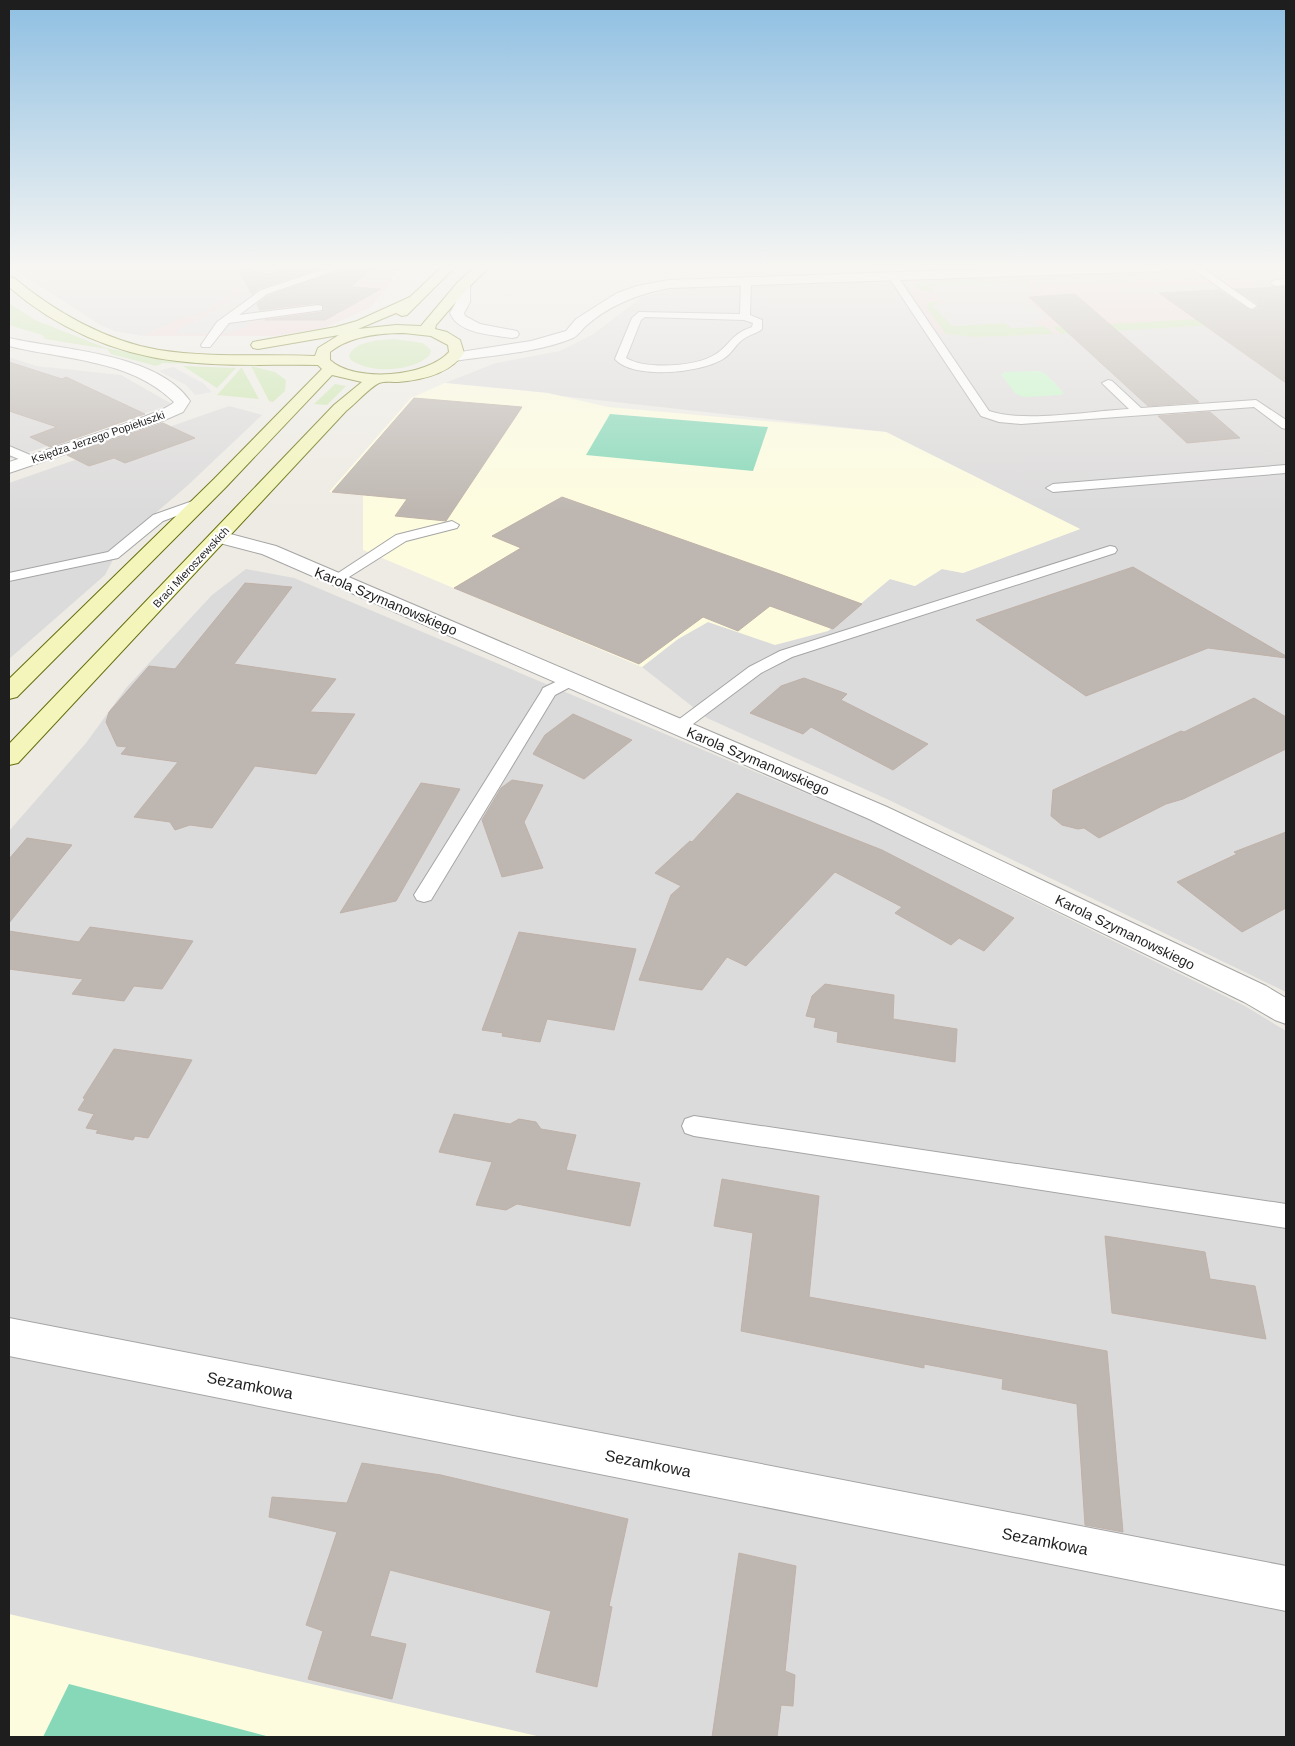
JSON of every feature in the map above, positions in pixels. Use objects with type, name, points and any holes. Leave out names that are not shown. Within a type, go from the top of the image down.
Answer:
[{"type":"main road","points":[[135,348],[144,352],[173,356],[326,365],[349,376],[376,378],[424,372],[446,364],[454,357],[457,348]]},
{"type":"main road","points":[[9,692],[293,408],[326,365],[323,351],[326,348]]},
{"type":"main road","points":[[249,359],[280,367],[295,380],[293,408]]},
{"type":"main road","name":"Braci Mieroszewskich","points":[[9,758],[340,408],[376,378]]},
{"type":"main road","points":[[113,588],[157,559],[183,548],[219,537],[210,528],[211,511],[220,483]]},
{"type":"street","name":"Księdza Jerzego Popiełuszki","points":[[9,468],[154,419],[177,410],[182,401],[164,384],[141,372],[41,348]]},
{"type":"street","points":[[454,357],[506,348]]},
{"type":"street","name":"Karola Szymanowskiego","points":[[219,537],[269,550],[878,813],[1255,994],[1286,1012]]},
{"type":"street","name":"Sezamkowa","points":[[9,1338],[1286,1589]]},
{"type":"lane","points":[[624,348],[620,359],[624,363],[635,366],[672,368],[705,363],[718,358],[729,348]]},
{"type":"lane","points":[[942,348],[985,413],[999,418],[1021,420],[1256,403],[1286,425]]},
{"type":"lane","points":[[1108,383],[1138,412]]},
{"type":"lane","points":[[9,450],[31,460]]},
{"type":"lane","points":[[1053,488],[1286,469]]},
{"type":"lane","points":[[9,577],[113,555],[158,518],[201,502]]},
{"type":"lane","points":[[336,579],[401,538],[452,525]]},
{"type":"lane","points":[[678,726],[755,670],[786,654],[1110,550]]},
{"type":"lane","points":[[424,895],[549,692],[570,680]]},
{"type":"lane","points":[[694,1126],[1286,1216]]},
{"type":"shaded area","points":[[565,348],[1286,348],[1286,992],[889,800],[707,718],[642,667],[678,639],[708,622],[738,632],[828,631],[890,579],[915,586],[942,569],[963,573],[1080,529],[886,432],[445,383],[496,363]]},
{"type":"shaded area","points":[[9,357],[36,366],[121,375],[172,404],[9,459]]},
{"type":"shaded area","points":[[173,367],[203,383],[212,392],[195,395],[186,385],[159,371]]},
{"type":"shaded area","points":[[445,383],[548,393],[608,407],[886,432],[1080,529],[963,573],[942,569],[915,586],[890,579],[828,631],[775,645],[708,622],[678,639],[642,667],[363,550],[363,495],[329,492],[411,398]]},
{"type":"shaded area","points":[[229,406],[262,415],[187,486],[122,542],[105,575],[9,659],[9,483]]},
{"type":"shaded area","points":[[246,569],[294,578],[865,818],[1245,1006],[1286,1031],[1286,1737],[9,1737],[9,831],[86,743],[126,688],[212,595]]},
{"type":"shaded area","points":[[9,1614],[541,1737],[9,1737]]},
{"type":"green space","points":[[104,348],[109,348],[179,362],[238,365],[163,363],[156,366],[111,354],[107,349]]},
{"type":"green space","points":[[355,348],[431,350],[430,355],[422,361],[402,368],[391,369],[369,368],[359,365],[351,360],[349,356]]},
{"type":"green space","points":[[183,366],[236,368],[217,388]]},
{"type":"green space","points":[[251,366],[275,372],[286,380],[285,391],[273,402],[269,401]]},
{"type":"green space","points":[[241,368],[259,399],[217,395]]},
{"type":"green space","points":[[1039,371],[1046,374],[1064,393],[1061,395],[1024,397],[1016,394],[1001,375],[1004,372]]},
{"type":"green space","points":[[335,384],[346,386],[327,405],[314,404]]},
{"type":"green space","points":[[610,414],[768,427],[753,471],[586,455]]},
{"type":"green space","points":[[69,1684],[270,1737],[43,1737]]},
{"type":"building","points":[[1085,348],[1138,348],[1199,402],[1148,406]]},
{"type":"building","points":[[1237,348],[1286,348],[1286,383]]},
{"type":"building","points":[[9,362],[62,379],[66,377],[145,414],[50,447],[30,437],[57,427],[9,411]]},
{"type":"building","points":[[414,398],[522,407],[446,521],[395,516],[407,499],[332,492]]},
{"type":"building","points":[[1210,412],[1240,438],[1187,443],[1158,416]]},
{"type":"building","points":[[163,423],[195,438],[125,463],[114,458],[89,466],[67,455]]},
{"type":"building","points":[[562,497],[862,604],[833,629],[770,606],[738,631],[703,617],[639,664],[454,588],[521,548],[492,536]]},
{"type":"building","points":[[1133,567],[1286,656],[1286,658],[1208,648],[1086,696],[976,620]]},
{"type":"building","points":[[245,583],[292,587],[234,664],[336,679],[310,712],[355,714],[316,774],[255,766],[212,828],[190,825],[175,830],[170,822],[134,817],[178,762],[121,754],[127,747],[117,746],[106,722],[109,712],[149,666],[175,669]]},
{"type":"building","points":[[804,678],[847,694],[841,700],[928,744],[893,770],[811,727],[803,734],[750,713],[781,686]]},
{"type":"building","points":[[1254,698],[1286,717],[1286,749],[1183,799],[1166,804],[1099,838],[1084,828],[1078,829],[1062,825],[1051,816],[1053,790],[1181,731],[1184,732]]},
{"type":"building","points":[[573,714],[632,740],[584,779],[533,754],[545,735]]},
{"type":"building","points":[[512,780],[543,785],[524,822],[543,868],[502,877],[482,820],[501,788]]},
{"type":"building","points":[[421,783],[460,789],[396,901],[340,913]]},
{"type":"building","points":[[737,793],[882,850],[1014,918],[984,951],[959,938],[951,945],[895,913],[902,907],[835,872],[746,966],[727,957],[702,990],[639,980],[671,895],[681,886],[655,873],[690,841],[692,842]]},
{"type":"building","points":[[1286,832],[1286,908],[1242,932],[1177,882],[1237,854],[1234,852]]},
{"type":"building","points":[[27,838],[72,845],[9,923],[9,859]]},
{"type":"building","points":[[90,927],[193,941],[162,989],[134,986],[124,1001],[72,994],[83,979],[9,969],[9,931],[79,942]]},
{"type":"building","points":[[519,932],[636,949],[614,1030],[547,1019],[540,1042],[502,1036],[503,1033],[482,1030]]},
{"type":"building","points":[[825,984],[894,995],[893,1019],[957,1029],[955,1062],[837,1042],[838,1032],[814,1027],[816,1018],[806,1016],[812,996]]},
{"type":"building","points":[[114,1049],[192,1060],[148,1138],[135,1136],[133,1140],[96,1133],[98,1130],[86,1128],[94,1114],[78,1110],[85,1099],[83,1098]]},
{"type":"building","points":[[454,1114],[510,1124],[519,1119],[536,1122],[541,1129],[576,1135],[566,1170],[640,1183],[630,1226],[517,1204],[506,1210],[476,1205],[492,1162],[439,1152]]},
{"type":"building","points":[[722,1179],[819,1196],[809,1297],[1107,1351],[1123,1532],[1085,1525],[1077,1404],[1002,1389],[1003,1379],[924,1364],[924,1368],[741,1331],[753,1233],[714,1226]]},
{"type":"building","points":[[1105,1236],[1205,1252],[1210,1279],[1255,1286],[1266,1339],[1112,1313]]},
{"type":"building","points":[[362,1463],[441,1475],[628,1519],[609,1606],[612,1607],[597,1687],[536,1672],[551,1611],[390,1570],[370,1636],[406,1644],[392,1699],[308,1679],[323,1631],[306,1625],[337,1532],[269,1517],[272,1497],[347,1503]]},
{"type":"building","points":[[739,1553],[796,1566],[785,1671],[795,1675],[793,1706],[781,1705],[777,1737],[712,1737]]}]
